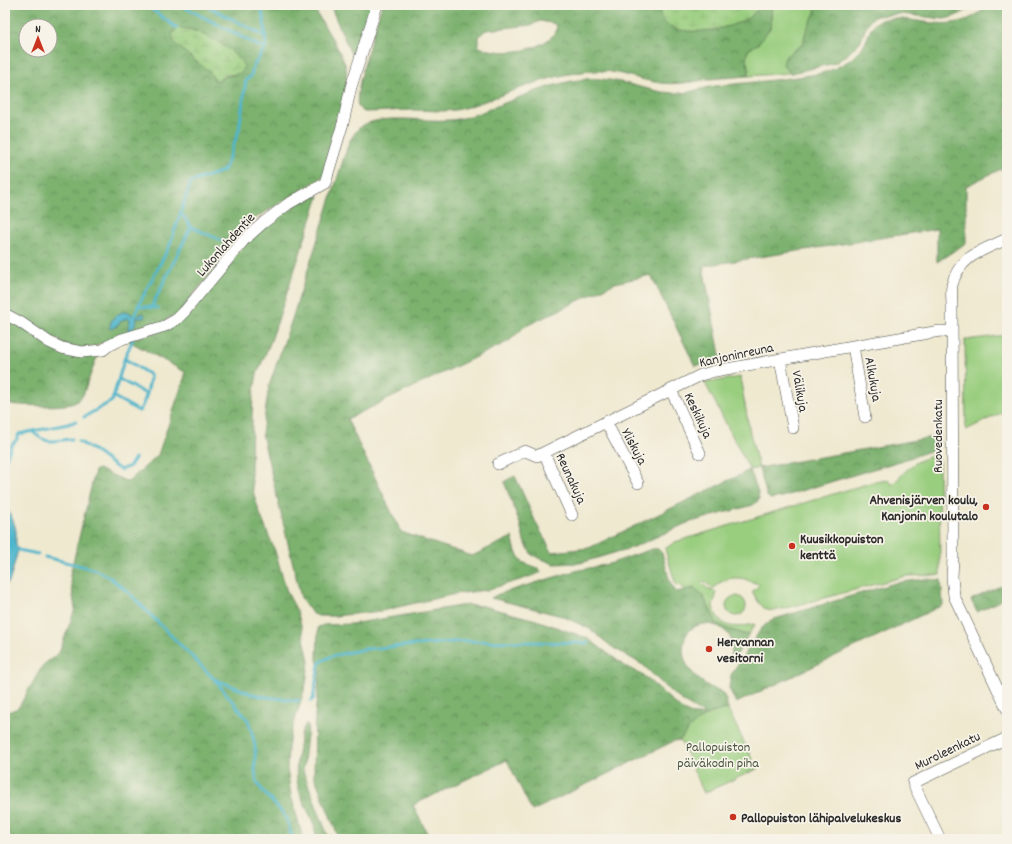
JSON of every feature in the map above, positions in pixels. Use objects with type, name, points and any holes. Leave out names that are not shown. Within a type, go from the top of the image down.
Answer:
[{"type":"street","name":"Lukonlahdentie","points":[[5,314],[20,322],[49,342],[62,348],[82,352],[103,350],[122,339],[158,329],[177,319],[254,230],[288,204],[325,183],[346,113],[351,87],[377,5]]},
{"type":"street","name":"Ruovedenkatu","points":[[1007,239],[972,256],[963,263],[957,272],[952,286],[952,577],[954,596],[1007,709]]},
{"type":"street","name":"Kanjoninreuna","points":[[544,453],[701,375],[715,371],[853,346],[940,332],[952,332]]},
{"type":"street","name":"Alkukuja","points":[[853,346],[865,417]]},
{"type":"street","name":"Välikuja","points":[[780,360],[793,428]]},
{"type":"street","name":"Keskikuja","points":[[671,390],[700,453]]},
{"type":"street","name":"Yliskuja","points":[[606,422],[638,483]]},
{"type":"street","points":[[498,464],[525,451],[537,456],[544,453]]},
{"type":"street","name":"Reunakuja","points":[[544,453],[572,515]]},
{"type":"street","name":"Muroleenkatu","points":[[940,839],[913,783],[1007,738]]},
{"type":"green space","points":[[5,5],[313,5],[342,56],[347,75],[340,120],[323,177],[254,219],[242,229],[236,237],[232,249],[177,313],[161,323],[125,334],[89,348],[74,347],[54,341],[5,310]],"holes":[[[186,28],[209,37],[236,56],[235,75],[226,76],[218,81],[213,79],[209,70],[179,47]],[[128,312],[135,317],[138,317],[141,313],[143,318],[137,318],[134,327],[128,327],[130,320],[128,318],[122,320],[116,327],[110,324],[115,316]]]},
{"type":"green space","points":[[330,5],[374,5],[358,52],[352,54],[350,52]]},
{"type":"green space","points":[[382,5],[660,5],[661,17],[667,24],[675,29],[698,31],[722,28],[732,25],[749,17],[762,5],[772,5],[770,28],[759,43],[748,50],[746,60],[749,69],[748,76],[667,84],[652,82],[618,73],[592,71],[559,76],[458,110],[364,112],[358,106],[357,99],[359,87],[366,57]],"holes":[[[540,21],[556,24],[557,30],[551,38],[532,48],[510,52],[488,50],[479,47],[478,44],[479,37],[486,30],[531,25]]]},
{"type":"green space","points":[[660,5],[762,5],[746,19],[732,25],[710,30],[686,31],[675,29],[667,24],[661,17]]},
{"type":"green space","points":[[772,5],[816,5],[815,13],[806,31],[803,44],[785,57],[787,70],[792,73],[748,76],[749,69],[746,60],[748,50],[759,43],[770,28]]},
{"type":"green space","points":[[816,5],[976,5],[953,17],[944,19],[901,14],[876,16],[870,20],[860,42],[847,55],[835,63],[792,73],[783,65],[785,57],[803,44],[806,31],[815,13]]},
{"type":"green space","points":[[989,5],[1007,5],[1007,166],[966,186],[966,243],[937,262],[937,229],[703,266],[721,360],[695,366],[651,275],[615,283],[524,327],[509,341],[347,419],[401,532],[472,556],[512,537],[516,552],[522,562],[538,568],[542,572],[487,590],[455,594],[381,611],[335,616],[318,616],[312,613],[301,598],[262,434],[269,386],[349,142],[362,126],[383,120],[447,120],[463,118],[563,83],[586,79],[608,80],[652,90],[679,93],[715,86],[777,80],[818,74],[836,68],[852,58],[861,50],[874,24],[881,20],[896,18],[943,24],[953,23],[971,18]]},
{"type":"green space","points":[[177,28],[185,28],[215,40],[234,53],[240,60],[244,67],[242,72],[226,76],[215,81],[209,71],[174,42],[172,35]]},
{"type":"green space","points":[[313,196],[319,196],[271,341],[257,374],[253,397],[251,473],[253,491],[260,514],[275,551],[287,592],[297,611],[309,661],[306,684],[290,736],[287,769],[291,795],[303,839],[12,839],[5,824],[5,713],[16,709],[20,705],[43,665],[59,653],[75,609],[70,575],[95,471],[98,469],[128,482],[158,455],[185,376],[185,372],[127,340],[158,332],[250,240],[274,219],[302,201]]},
{"type":"green space","points":[[5,320],[96,355],[97,357],[83,395],[77,401],[68,405],[40,406],[5,404]]},
{"type":"green space","points":[[1007,335],[1007,410],[966,430],[965,340]]},
{"type":"green space","points":[[740,377],[750,433],[759,468],[750,470],[705,383]]},
{"type":"green space","points":[[939,436],[939,444],[936,449],[781,497],[770,499],[767,496],[759,468]]},
{"type":"green space","name":"Kuusikkopuiston kenttä","points":[[935,456],[939,458],[940,575],[906,576],[773,611],[771,609],[770,611],[767,610],[762,606],[753,593],[759,585],[757,583],[741,578],[732,578],[724,580],[712,588],[704,581],[701,582],[708,589],[716,592],[713,607],[716,614],[725,624],[734,626],[755,625],[748,635],[727,629],[716,622],[702,594],[694,588],[684,590],[682,586],[676,585],[665,549],[675,542],[873,482],[889,480],[892,485],[916,462]]},
{"type":"green space","points":[[750,470],[758,492],[759,500],[753,505],[687,523],[634,547],[580,563],[554,564],[532,555],[524,541],[520,524],[505,484],[505,481],[515,476],[537,525],[552,552],[589,548]]},
{"type":"green space","points":[[652,549],[658,549],[662,553],[670,582],[676,592],[694,588],[702,594],[716,622],[727,629],[748,635],[736,656],[731,657],[732,646],[731,639],[728,634],[720,628],[710,624],[699,625],[692,628],[688,631],[684,640],[684,656],[689,668],[698,679],[711,688],[722,693],[726,700],[728,709],[720,710],[707,715],[695,723],[680,740],[674,741],[532,811],[507,760],[413,805],[430,839],[339,839],[314,775],[315,715],[320,671],[317,660],[318,627],[324,625],[351,624],[466,605],[483,606],[536,620],[587,638],[625,666],[644,676],[681,709],[694,715],[705,715],[672,693],[643,665],[612,647],[590,629],[562,616],[491,598],[499,594],[575,571],[609,564]]},
{"type":"green space","points":[[925,579],[941,580],[943,605],[736,703],[729,688],[731,675],[761,629],[771,620],[895,583]]},
{"type":"green space","points":[[1007,583],[1007,597],[977,612],[971,600]]},
{"type":"green space","points":[[736,596],[743,599],[746,606],[743,613],[736,616],[729,613],[726,606],[729,599]]},
{"type":"green space","name":"Pallopuiston päiväkodin piha","points":[[728,709],[757,769],[704,793],[680,740],[695,723],[707,715],[720,710]]},
{"type":"green space","points":[[306,724],[308,726],[303,771],[329,839],[316,839],[314,826],[299,790],[296,774],[297,758],[301,735]]},
{"type":"water","points":[[123,312],[130,313],[135,317],[144,313],[145,316],[144,318],[137,318],[134,327],[130,331],[128,330],[130,320],[128,318],[122,320],[114,328],[110,329],[114,318]]},
{"type":"water","points":[[5,508],[9,512],[14,524],[18,550],[10,580],[5,587]]},
{"type":"waterway","points":[[146,5],[177,28]]},
{"type":"waterway","points":[[180,5],[265,49]]},
{"type":"waterway","points":[[205,5],[265,36]]},
{"type":"waterway","points":[[133,319],[139,304],[169,247],[191,182],[223,171],[225,168],[239,130],[246,80],[251,76],[253,67],[266,46],[261,5]]},
{"type":"waterway","points":[[151,308],[191,227],[181,213]]},
{"type":"waterway","points":[[191,227],[227,243]]},
{"type":"waterway","points":[[138,306],[158,308]]},
{"type":"waterway","points":[[84,417],[112,401],[125,357],[133,339]]},
{"type":"waterway","points":[[114,397],[139,411],[147,394],[150,375],[125,359]]},
{"type":"waterway","points":[[119,379],[146,394]]},
{"type":"waterway","points":[[5,461],[11,446],[19,434],[76,421]]},
{"type":"waterway","points":[[33,432],[47,441],[72,439]]},
{"type":"waterway","points":[[78,441],[120,470],[130,466],[135,458]]},
{"type":"waterway","points":[[18,550],[38,554]]},
{"type":"waterway","points":[[45,557],[96,570],[109,577],[126,590],[214,679],[252,694],[299,701]]},
{"type":"waterway","points":[[311,701],[313,699],[319,664],[322,661],[332,656],[365,649],[465,641],[588,643]]},
{"type":"waterway","points":[[214,679],[248,720],[255,744],[255,773],[257,782],[263,792],[286,818],[293,839]]},
{"type":"place","name":"Ahvenisjärven koulu, Kanjonin koulutalo","points":[[986,507]]},
{"type":"place","name":"Kuusikkopuiston kenttä","points":[[792,546]]},
{"type":"place","name":"Hervannan vesitorni","points":[[709,649]]},
{"type":"place","name":"Pallopuiston lähipalvelukeskus","points":[[733,817]]}]
